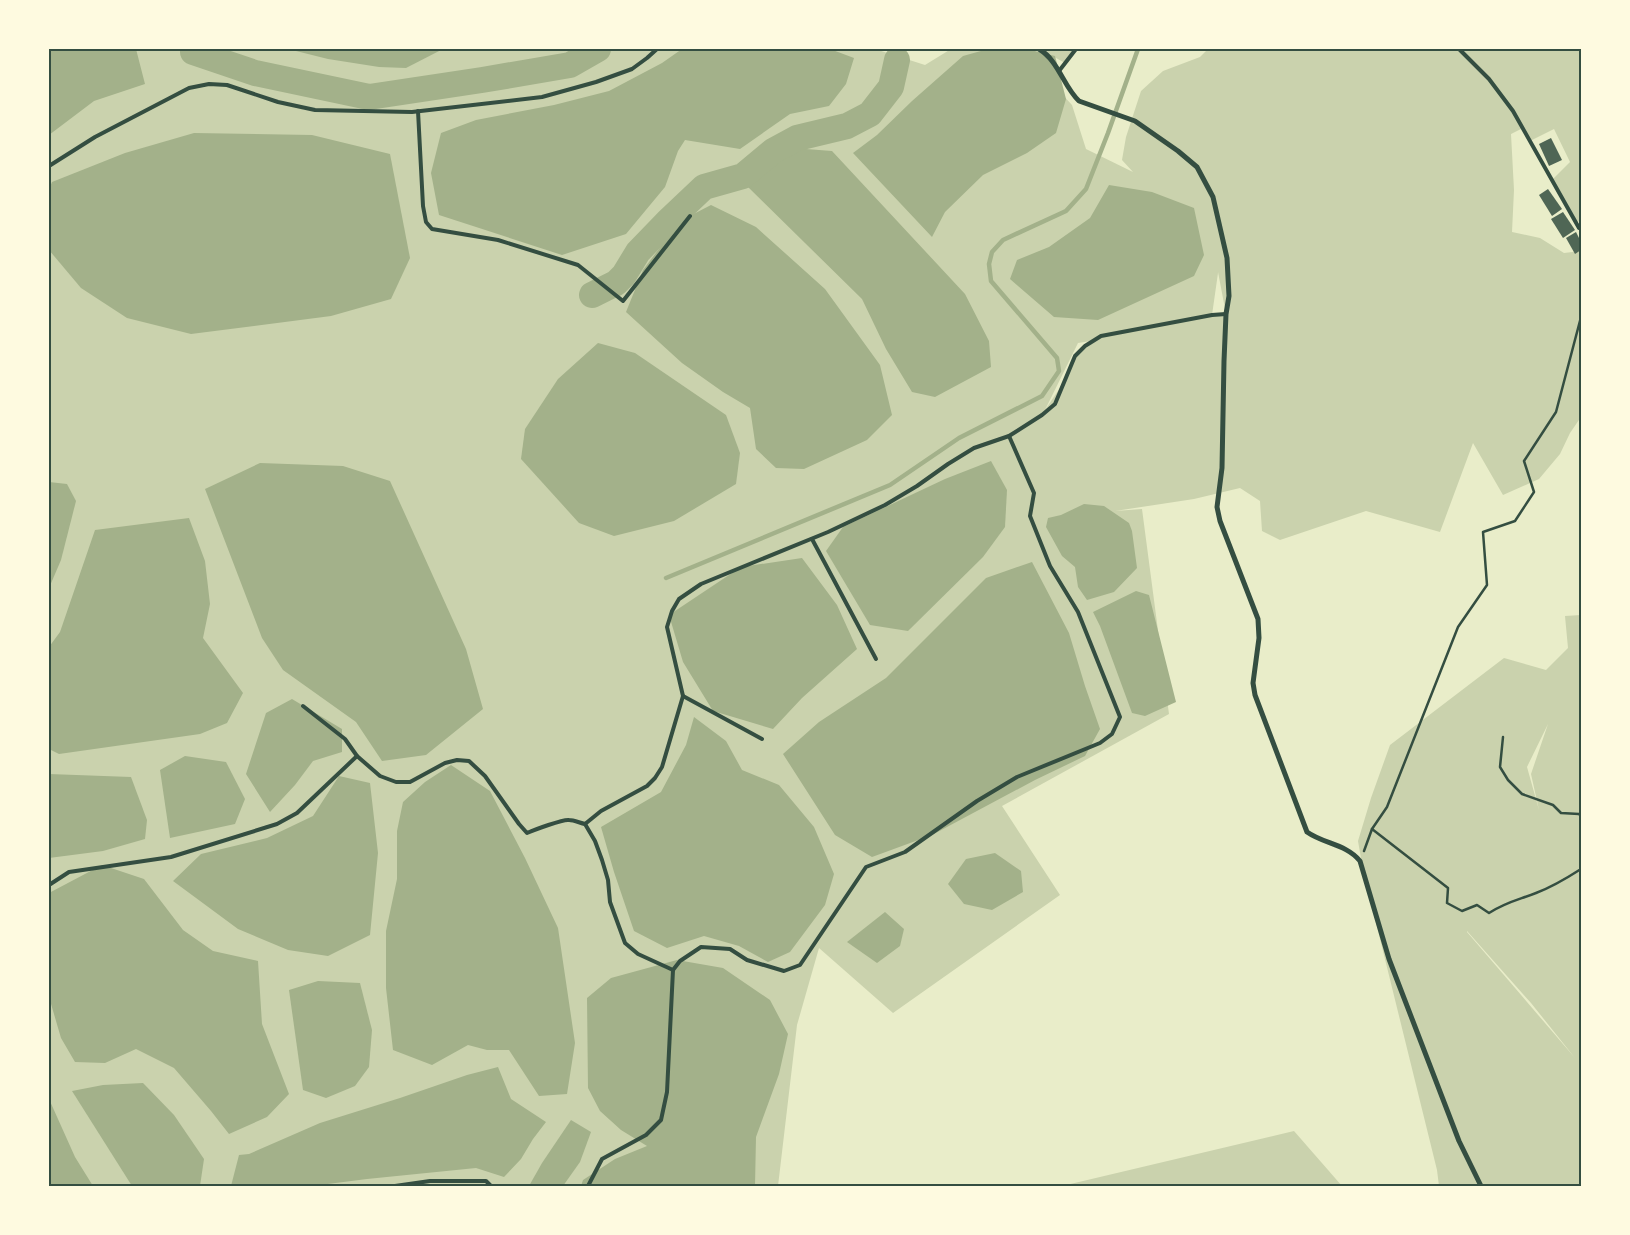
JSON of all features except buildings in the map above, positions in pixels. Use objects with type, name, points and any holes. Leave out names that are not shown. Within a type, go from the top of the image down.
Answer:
[{"type":"street","points":[[1039,49],[1044,52],[1059,70],[1074,96],[1086,104],[1136,121],[1178,151],[1197,167],[1213,197],[1226,258],[1229,296],[1226,314],[1222,468],[1218,507],[1220,521],[1258,619],[1259,638],[1252,683],[1255,695],[1307,832],[1315,837],[1342,846],[1354,853],[1360,861],[1389,959],[1459,1141],[1481,1186]]},
{"type":"lane","points":[[49,166],[95,137],[189,88],[209,84],[228,85],[278,102],[315,110],[418,111],[542,98],[632,69],[657,49]]},
{"type":"lane","points":[[1059,70],[1076,49]]},
{"type":"lane","points":[[1459,49],[1489,79],[1513,111],[1579,228]]},
{"type":"lane","points":[[418,111],[423,206],[426,222],[432,229],[498,240],[578,264],[623,301],[690,216]]},
{"type":"lane","points":[[585,824],[601,811],[647,786],[662,767],[684,696],[667,627],[672,611],[679,599],[701,584],[812,538],[885,505],[974,448],[1009,436],[1042,415],[1055,404],[1075,356],[1085,346],[1101,336],[1226,314]]},
{"type":"lane","points":[[588,1186],[602,1159],[646,1135],[661,1120],[667,1092],[673,970],[680,961],[701,947],[730,949],[747,960],[784,971],[800,965],[866,868],[905,852],[977,801],[1017,777],[1100,743],[1112,734],[1120,717],[1078,612],[1050,566],[1030,516],[1034,494],[1009,436]]},
{"type":"lane","points":[[812,538],[876,659]]},
{"type":"lane","points":[[684,696],[762,739]]},
{"type":"lane","points":[[303,706],[345,739],[357,756],[380,776],[396,782],[410,782],[445,763],[457,760],[469,761],[485,776],[527,833],[540,826],[548,826],[568,820],[585,824],[595,840],[602,860],[608,880],[610,902],[624,943],[638,954],[673,970]]},
{"type":"lane","points":[[49,884],[69,872],[171,857],[277,824],[297,813],[357,756]]},
{"type":"lane","points":[[394,1186],[430,1181],[486,1181],[491,1186]]},
{"type":"path","points":[[1360,861],[1372,829],[1387,807],[1458,627],[1487,585],[1483,532],[1514,521],[1534,492],[1524,461],[1556,412],[1581,317]]},
{"type":"path","points":[[1503,737],[1500,767],[1508,780],[1522,794],[1553,805],[1561,814],[1579,814],[1581,816]]},
{"type":"path","points":[[1372,829],[1448,888],[1447,903],[1462,910],[1477,905],[1489,913],[1504,903],[1537,893],[1566,879],[1581,869]]},
{"type":"shaded area","points":[[49,49],[875,49],[925,65],[951,49],[1020,49],[1072,105],[1086,149],[1133,172],[1122,160],[1126,137],[1141,91],[1163,71],[1200,57],[1208,49],[1581,49],[1581,220],[1576,223],[1552,180],[1570,162],[1554,129],[1530,141],[1523,128],[1511,134],[1514,190],[1512,232],[1540,238],[1564,253],[1581,251],[1581,417],[1570,433],[1560,454],[1539,479],[1503,495],[1473,443],[1440,532],[1366,511],[1280,540],[1262,531],[1260,501],[1240,488],[1194,499],[1115,511],[1142,509],[1169,714],[1002,806],[1060,895],[893,1013],[819,948],[797,1025],[778,1186],[49,1186]],"holes":[[[1218,273],[1226,314],[1212,315]],[[1097,340],[1075,356],[1066,379],[1045,410],[1078,343]]]},
{"type":"shaded area","points":[[49,49],[136,49],[145,84],[94,101],[49,135]]},
{"type":"shaded area","points":[[288,49],[443,49],[406,68],[379,67],[328,59]]},
{"type":"shaded area","points":[[682,49],[830,49],[854,58],[846,84],[829,106],[790,114],[740,149],[685,140],[678,151],[665,187],[626,234],[562,255],[439,215],[431,173],[441,133],[476,120],[554,105],[609,91],[662,63]]},
{"type":"shaded area","points":[[988,49],[1027,49],[1055,56],[1066,99],[1056,133],[1027,153],[983,175],[945,212],[932,237],[853,153],[877,135],[963,56]]},
{"type":"shaded area","points":[[1040,49],[1076,49],[1065,63]]},
{"type":"shaded area","points":[[194,133],[312,135],[390,154],[410,258],[391,299],[331,316],[191,334],[127,318],[81,288],[49,250],[49,189],[52,182],[125,153]]},
{"type":"shaded area","points":[[793,148],[832,151],[965,294],[989,341],[991,367],[935,397],[912,392],[886,349],[862,299],[748,187]]},
{"type":"shaded area","points":[[1109,185],[1152,192],[1194,208],[1204,255],[1194,276],[1098,320],[1054,317],[1010,279],[1017,260],[1049,247],[1090,218]]},
{"type":"shaded area","points":[[711,205],[756,227],[825,289],[880,365],[892,415],[867,440],[804,469],[776,468],[756,449],[750,408],[723,392],[682,363],[626,312],[643,270],[680,221]]},
{"type":"shaded area","points":[[598,343],[635,353],[726,415],[740,453],[736,484],[674,521],[614,536],[579,523],[521,459],[525,429],[558,379]]},
{"type":"shaded area","points":[[991,461],[1007,490],[1005,527],[983,557],[908,631],[870,625],[826,551],[843,527],[945,479]]},
{"type":"shaded area","points":[[260,463],[343,466],[390,481],[466,649],[483,709],[426,755],[382,761],[356,722],[283,670],[262,638],[205,489]]},
{"type":"shaded area","points":[[49,482],[67,484],[76,501],[61,560],[49,588]]},
{"type":"shaded area","points":[[1084,504],[1104,506],[1129,523],[1132,531],[1137,568],[1114,592],[1087,600],[1078,587],[1075,567],[1062,556],[1046,527],[1048,518],[1061,515]]},
{"type":"shaded area","points":[[189,518],[205,561],[210,604],[203,638],[243,693],[227,723],[200,734],[59,754],[49,749],[49,647],[60,632],[95,530]]},
{"type":"shaded area","points":[[802,558],[837,605],[857,649],[802,698],[773,729],[713,711],[683,662],[669,615],[741,567]]},
{"type":"shaded area","points":[[1032,562],[1069,633],[1100,729],[1085,756],[1035,780],[932,835],[872,857],[835,835],[783,754],[819,722],[886,678],[986,578]]},
{"type":"shaded area","points":[[1136,591],[1149,595],[1176,702],[1145,716],[1132,713],[1093,612]]},
{"type":"shaded area","points":[[1581,615],[1581,1186],[1439,1186],[1437,1170],[1363,870],[1358,841],[1390,745],[1504,658],[1546,670],[1568,648],[1565,616]],"holes":[[[1548,724],[1531,774],[1539,810],[1527,767]],[[1467,932],[1531,1003],[1575,1058]]]},
{"type":"shaded area","points":[[292,699],[342,729],[342,752],[313,761],[295,785],[270,812],[246,774],[266,713]]},
{"type":"shaded area","points":[[694,717],[726,741],[742,770],[779,785],[814,827],[834,874],[825,905],[790,952],[768,962],[739,946],[704,936],[667,948],[634,931],[614,872],[601,827],[661,792],[686,745]]},
{"type":"shaded area","points":[[185,756],[226,762],[245,799],[235,824],[170,838],[160,770]]},
{"type":"shaded area","points":[[451,765],[490,791],[525,858],[558,928],[575,1043],[567,1094],[539,1096],[509,1050],[487,1050],[468,1045],[432,1065],[393,1050],[386,988],[386,931],[397,879],[397,831],[403,802],[425,782]]},
{"type":"shaded area","points":[[49,774],[131,777],[147,820],[145,839],[103,851],[49,858]]},
{"type":"shaded area","points":[[339,776],[370,783],[378,853],[370,935],[328,956],[288,950],[238,929],[173,881],[201,854],[267,838],[313,816]]},
{"type":"shaded area","points":[[995,853],[1021,871],[1023,892],[992,910],[964,904],[948,884],[966,859]]},
{"type":"shaded area","points":[[102,865],[144,879],[183,930],[213,951],[258,961],[262,1024],[289,1094],[267,1117],[229,1134],[174,1068],[136,1049],[105,1063],[75,1062],[61,1038],[49,997],[49,893]]},
{"type":"shaded area","points":[[885,912],[904,929],[900,946],[877,963],[847,942]]},
{"type":"shaded area","points":[[677,960],[723,968],[770,1000],[788,1034],[779,1074],[756,1137],[755,1186],[581,1186],[583,1180],[615,1159],[647,1146],[621,1130],[600,1111],[588,1088],[587,998],[611,978]]},
{"type":"shaded area","points":[[318,981],[360,983],[372,1030],[369,1067],[355,1086],[326,1098],[303,1090],[289,990]]},
{"type":"shaded area","points":[[498,1067],[511,1099],[546,1122],[521,1159],[504,1177],[476,1168],[312,1186],[231,1186],[239,1155],[249,1154],[320,1123],[467,1075]]},
{"type":"shaded area","points":[[143,1083],[174,1115],[204,1159],[200,1186],[132,1186],[72,1091],[103,1085]]},
{"type":"shaded area","points":[[49,1099],[75,1157],[93,1186],[49,1186]]},
{"type":"shaded area","points":[[571,1120],[591,1132],[580,1162],[563,1186],[529,1186],[542,1163]]},
{"type":"shaded area","points":[[1294,1131],[1342,1186],[1062,1186]]},
{"type":"waterway","points":[[193,52],[255,73],[369,97],[570,65],[598,49]]},
{"type":"waterway","points":[[666,578],[890,485],[959,438],[1042,396],[1059,371],[1057,358],[991,281],[989,264],[992,252],[1003,240],[1066,211],[1086,189],[1138,49]]},
{"type":"waterway","points":[[592,295],[616,283],[624,275],[638,252],[704,187],[743,176],[773,151],[797,138],[847,126],[870,114],[891,87],[897,60]]}]
